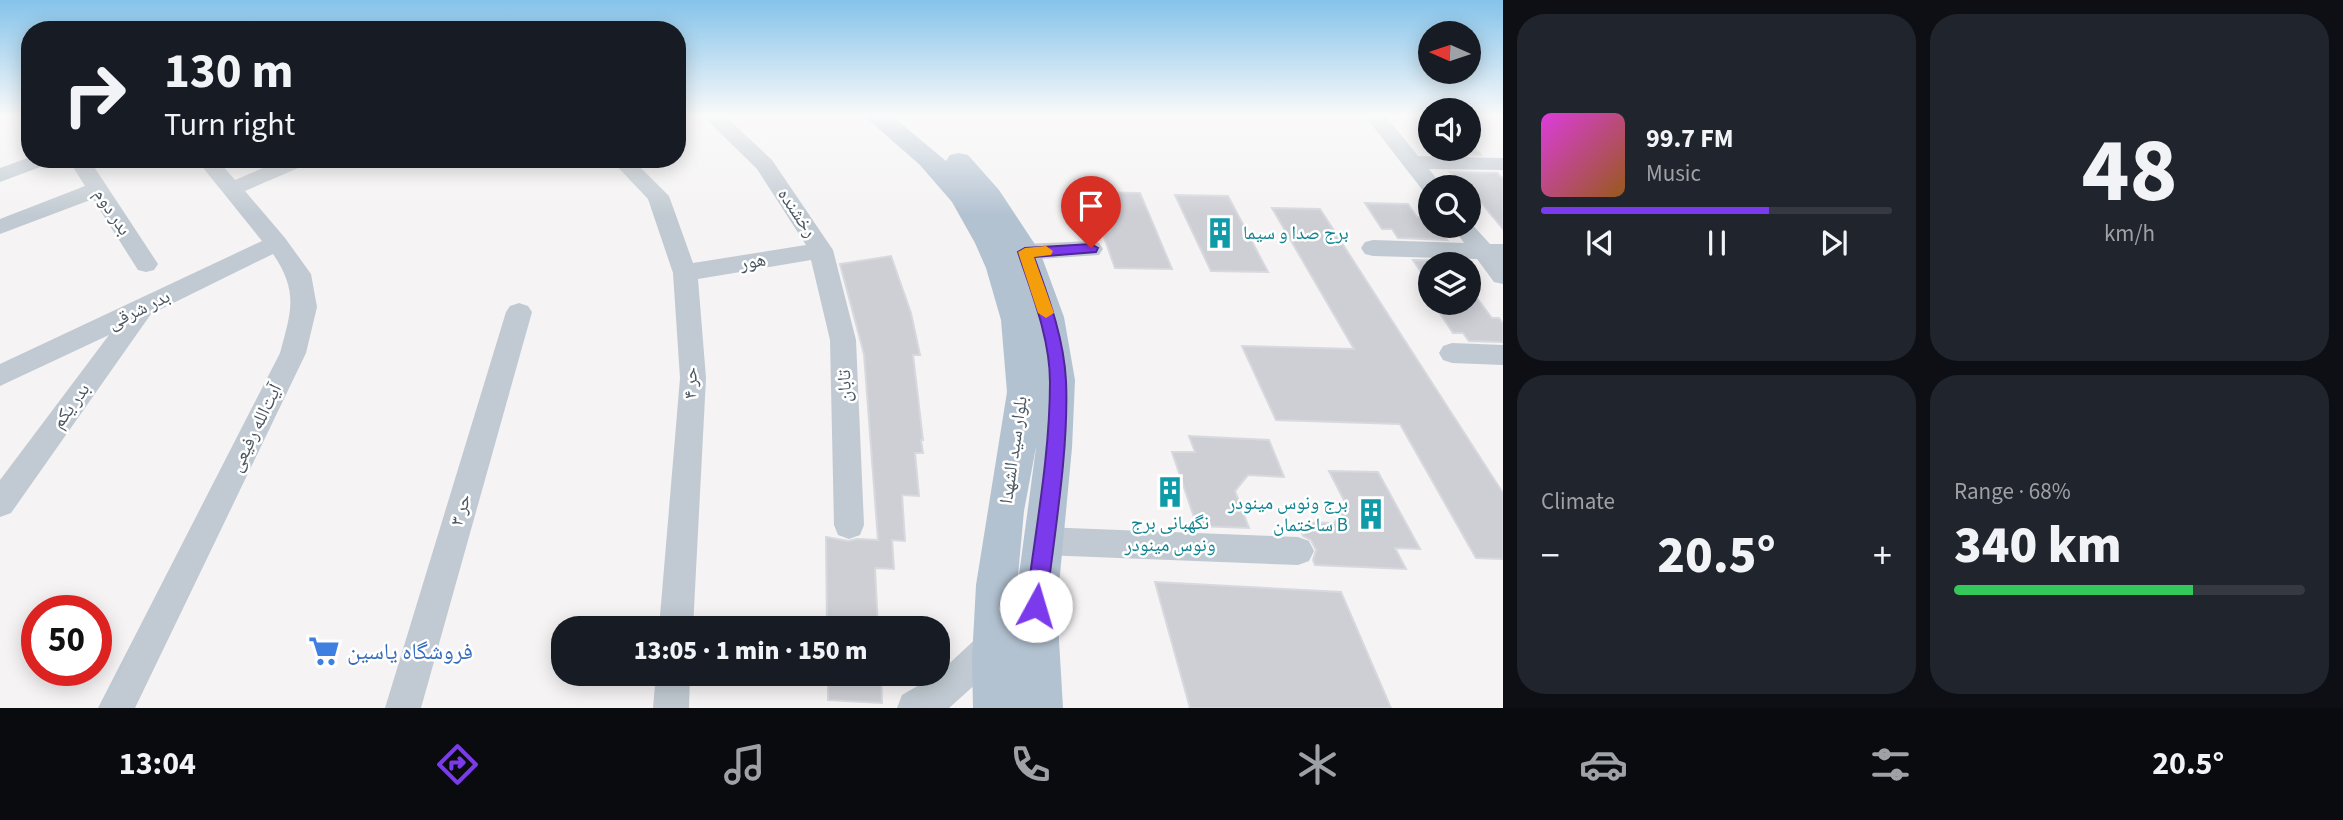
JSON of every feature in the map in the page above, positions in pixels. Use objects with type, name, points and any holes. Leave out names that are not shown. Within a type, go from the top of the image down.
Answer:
[{"type":"main road","name":"بلوار سید الشهدا","points":[[915,149],[992,221]]},
{"type":"main road","name":"بلوار سید الشهدا","points":[[947,149],[992,221],[991,241],[1018,261],[1048,317],[1058,380],[1054,448],[1036,606],[1041,708]]},
{"type":"main road","name":"بلوار سید الشهدا","points":[[996,708],[994,596],[1005,511],[1019,439],[1024,375],[1016,316],[1018,261]]},
{"type":"street","name":"رخشنده","points":[[748,149],[765,165],[821,250]]},
{"type":"street","points":[[1401,149],[1422,175]]},
{"type":"street","points":[[1411,162],[1500,164]]},
{"type":"street","points":[[0,176],[21,168]]},
{"type":"street","name":"بدر دوم","points":[[84,168],[146,264]]},
{"type":"street","name":"آیت‌الله رفیعی","points":[[116,708],[293,353],[305,307],[299,274],[277,243],[214,168]]},
{"type":"street","points":[[232,189],[282,168]]},
{"type":"street","name":"حر ۴","points":[[629,168],[658,196],[685,273],[693,378],[677,616]]},
{"type":"street","points":[[0,228],[97,189]]},
{"type":"street","points":[[1477,238],[1493,252],[1503,276]]},
{"type":"street","name":"بدر شرقی","points":[[0,376],[277,243]]},
{"type":"street","points":[[1018,261],[1091,248]]},
{"type":"street","points":[[1373,248],[1493,252]]},
{"type":"street","name":"هور","points":[[685,273],[821,250]]},
{"type":"street","name":"تابان","points":[[821,250],[843,341],[849,525]]},
{"type":"street","name":"بدر یکم","points":[[0,504],[142,308]]},
{"type":"street","name":"حر ۳","points":[[402,708],[519,312]]},
{"type":"street","points":[[1452,353],[1503,355]]},
{"type":"street","points":[[1043,541],[1298,551]]},
{"type":"street","points":[[915,708],[934,698],[995,644]]},
{"type":"street","points":[[671,708],[672,686]]},
{"type":"building","points":[[1450,172],[1497,173],[1503,179],[1503,229],[1481,202],[1481,175],[1452,175]]},
{"type":"building","points":[[1088,192],[1140,193],[1172,269],[1115,268]]},
{"type":"building","name":"برج صدا و سیما","points":[[1175,195],[1228,196],[1268,272],[1211,271]]},
{"type":"building","points":[[1365,203],[1408,204],[1418,217],[1418,238],[1447,240],[1398,238],[1392,229],[1382,229]]},
{"type":"building","points":[[1272,208],[1320,209],[1503,493],[1503,559],[1476,558],[1400,424],[1276,420],[1242,346],[1354,349]]},
{"type":"building","points":[[891,256],[911,313],[920,355],[913,355],[923,440],[923,453],[915,453],[919,496],[902,495],[905,541],[892,540],[894,569],[875,568],[877,616],[827,616],[826,537],[848,541],[878,540],[864,354],[840,264]]},
{"type":"building","points":[[1481,303],[1492,318],[1499,318],[1503,324],[1503,342],[1469,341],[1463,333],[1453,333],[1441,315],[1481,315]]},
{"type":"building","points":[[1189,436],[1269,440],[1284,477],[1248,475],[1235,491],[1249,528],[1197,526],[1172,452],[1195,452]]},
{"type":"building","name":"برج ونوس مینودر ساختمان B","points":[[1329,471],[1378,472],[1420,549],[1395,548],[1406,569],[1315,565],[1313,560],[1316,550],[1311,540],[1303,536],[1297,522],[1334,523],[1347,506]]},
{"type":"building","points":[[1155,582],[1341,592],[1391,708],[1190,708]]},
{"type":"building","points":[[828,686],[881,686],[882,703],[828,700]]},
{"type":"slow traffic","points":[[1046,251],[1025,252],[1046,313]]},
{"type":"place","name":"برج صدا و سیما","points":[[1220,233]]},
{"type":"place","name":"نگهبانی برج ونوس مینودر","points":[[1170,492]]},
{"type":"place","name":"برج ونوس مینودر ساختمان B","points":[[1371,514]]},
{"type":"place","name":"فروشگاه یاسین","points":[[324,651]]},
{"type":"route","points":[[1036,606],[1054,448],[1058,380],[1048,317],[1025,252],[1091,248]]}]
